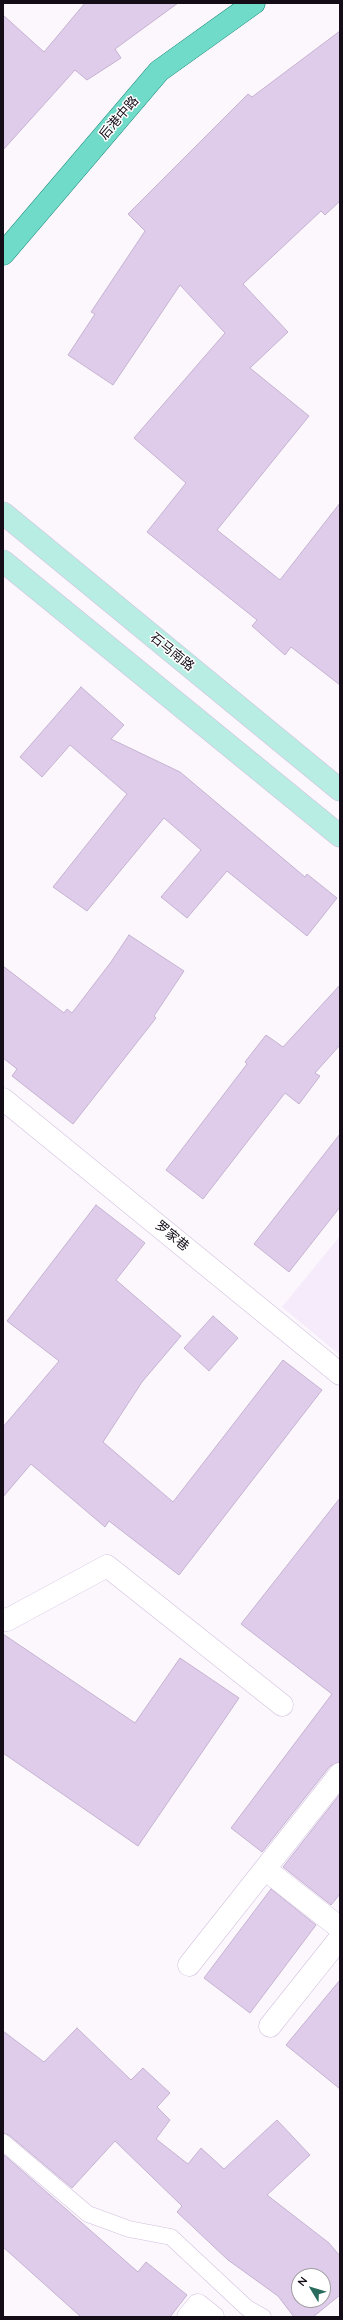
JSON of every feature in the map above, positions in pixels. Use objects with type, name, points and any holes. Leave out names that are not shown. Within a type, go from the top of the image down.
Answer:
[{"type":"main road","name":"后港中路","points":[[3,254],[159,72],[254,3]]},
{"type":"main road","name":"石马南路","points":[[3,513],[340,790]]},
{"type":"main road","points":[[3,561],[340,836]]},
{"type":"street","name":"罗家巷","points":[[3,1099],[340,1374]]},
{"type":"street","points":[[3,1619],[7,1620],[106,1566],[282,1705]]},
{"type":"street","points":[[189,1965],[340,1774]]},
{"type":"street","points":[[265,1869],[340,1928]]},
{"type":"street","points":[[270,2026],[340,1938]]},
{"type":"street","points":[[188,2317],[198,2305],[212,2317]]},
{"type":"lane","points":[[3,2142],[88,2214],[129,2229],[171,2237],[247,2308],[263,2317]]},
{"type":"shaded area","points":[[340,1236],[340,1355],[282,1307]]},
{"type":"building","points":[[85,3],[178,3],[115,49],[121,58],[87,80],[75,70],[3,150],[3,15],[44,52]]},
{"type":"building","points":[[340,31],[340,201],[325,215],[321,211],[243,284],[288,332],[250,368],[309,416],[217,530],[280,580],[340,503],[340,685],[291,647],[285,655],[252,626],[257,620],[147,532],[186,483],[134,438],[225,333],[180,285],[113,385],[68,355],[95,314],[91,312],[145,231],[128,214],[248,94],[252,97]]},
{"type":"building","points":[[81,687],[124,725],[111,739],[180,772],[305,877],[307,874],[337,898],[307,936],[227,871],[187,918],[161,897],[201,850],[164,818],[87,911],[53,887],[127,794],[70,745],[42,777],[20,757]]},
{"type":"building","points":[[129,935],[184,971],[154,1016],[156,1018],[73,1124],[12,1076],[17,1069],[3,1058],[3,966],[64,1013],[67,1009],[72,1013],[111,962]]},
{"type":"building","points":[[340,985],[340,1045],[315,1073],[320,1076],[299,1104],[285,1093],[203,1199],[166,1170],[247,1064],[245,1062],[266,1035],[283,1047]]},
{"type":"building","points":[[340,1134],[340,1207],[289,1272],[254,1244]]},
{"type":"building","points":[[96,1205],[145,1243],[116,1280],[181,1336],[142,1382],[103,1442],[173,1502],[283,1360],[322,1390],[179,1575],[109,1521],[105,1527],[31,1464],[3,1497],[3,1427],[59,1361],[7,1321]]},
{"type":"building","points":[[213,1316],[238,1338],[209,1371],[184,1348]]},
{"type":"building","points":[[340,1498],[340,1762],[330,1766],[262,1852],[231,1828],[332,1694],[241,1624]]},
{"type":"building","points":[[3,1634],[135,1723],[180,1658],[239,1698],[138,1846],[3,1753]]},
{"type":"building","points":[[340,1794],[340,1894],[331,1905],[283,1867]]},
{"type":"building","points":[[271,1889],[316,1925],[250,2013],[204,1978]]},
{"type":"building","points":[[340,1980],[340,2089],[286,2045]]},
{"type":"building","points":[[77,2028],[131,2080],[143,2068],[170,2093],[157,2107],[170,2120],[156,2139],[188,2164],[201,2148],[224,2169],[277,2120],[310,2155],[267,2195],[329,2243],[340,2256],[340,2295],[331,2302],[331,2268],[291,2268],[291,2308],[324,2308],[313,2317],[294,2317],[278,2296],[228,2260],[177,2212],[182,2206],[115,2141],[72,2188],[9,2135],[3,2133],[3,2031],[44,2062]]},
{"type":"building","points":[[3,2154],[138,2272],[146,2262],[187,2295],[170,2317],[81,2317],[3,2247]]}]
